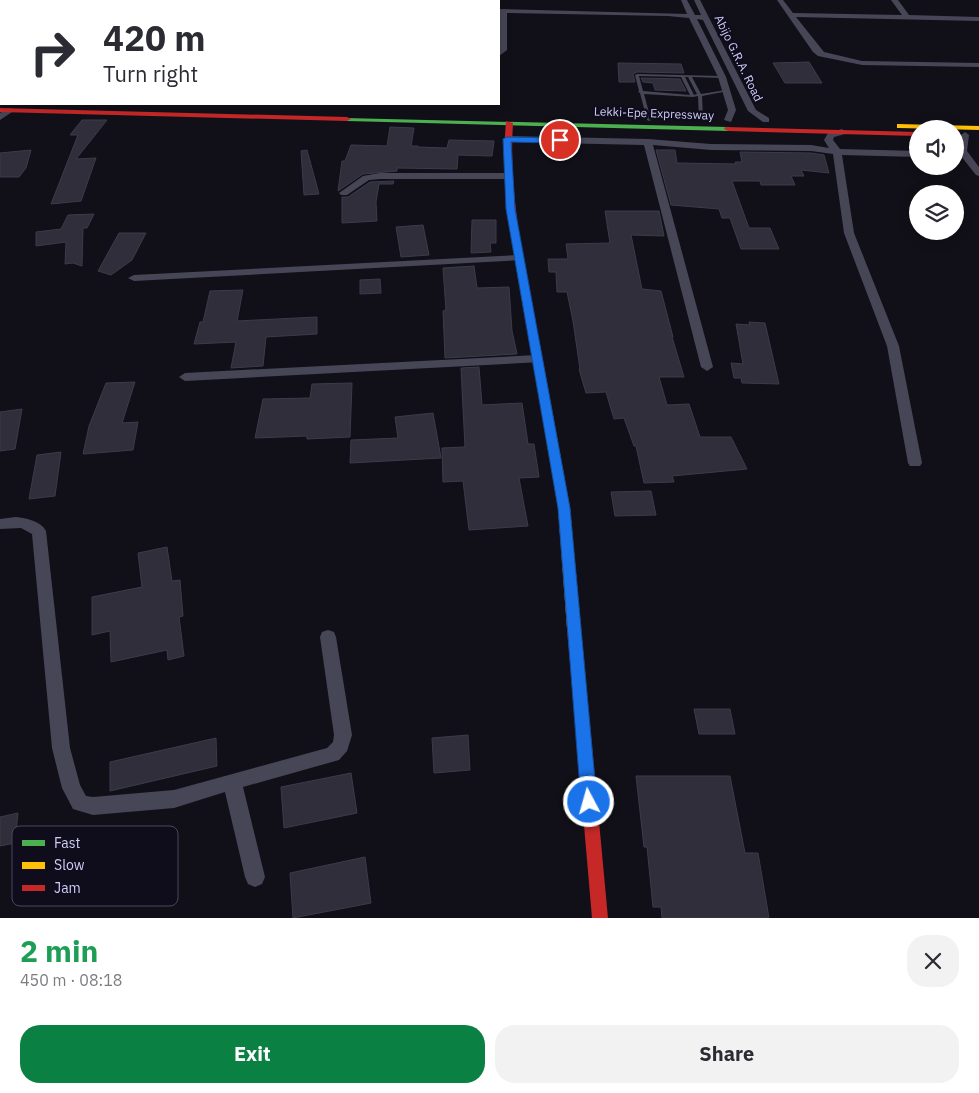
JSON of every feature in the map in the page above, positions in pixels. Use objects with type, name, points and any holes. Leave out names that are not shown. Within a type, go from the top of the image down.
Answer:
[{"type":"main road","name":"Lekki-Epe Expressway","points":[[115,105],[509,123],[909,134]]},
{"type":"main road","name":"Lekki-Epe Expressway","points":[[6,110],[460,113],[649,120],[766,120],[979,128]]},
{"type":"main road","points":[[509,123],[507,139],[511,209],[564,508],[600,918]]},
{"type":"main road","points":[[964,135],[979,135]]},
{"type":"street","name":"Abijo G.R.A. Road","points":[[684,0],[722,77],[732,110],[728,120]]},
{"type":"street","name":"Abijo G.R.A. Road","points":[[697,0],[752,111],[766,120]]},
{"type":"street","points":[[780,0],[790,16],[821,54],[862,63],[979,65]]},
{"type":"street","points":[[894,0],[907,17]]},
{"type":"street","points":[[668,14],[689,9],[702,9]]},
{"type":"street","points":[[500,53],[503,50],[501,11],[668,14],[707,18]]},
{"type":"street","points":[[790,16],[979,19]]},
{"type":"street","points":[[0,118],[6,110]]},
{"type":"street","points":[[842,132],[830,135],[828,140],[837,152],[849,232],[893,346],[915,463]]},
{"type":"street","points":[[507,139],[648,142],[711,147],[811,148],[837,152],[909,154]]},
{"type":"street","points":[[648,142],[707,367]]},
{"type":"street","points":[[964,152],[979,152]]},
{"type":"street","points":[[964,158],[979,173]]},
{"type":"street","points":[[344,193],[366,178],[380,176],[508,176]]},
{"type":"street","points":[[134,278],[519,258]]},
{"type":"street","points":[[185,377],[537,359]]},
{"type":"street","points":[[0,524],[10,522],[28,523],[39,531],[61,748],[71,788],[80,803],[93,806],[174,799],[333,754],[341,745],[343,735],[328,637]]},
{"type":"street","points":[[232,782],[255,877]]},
{"type":"lane","points":[[649,120],[637,75],[722,77]]},
{"type":"lane","points":[[689,76],[700,95],[701,119]]},
{"type":"lane","points":[[683,77],[693,96]]},
{"type":"lane","points":[[640,92],[693,96],[726,90]]},
{"type":"building","points":[[809,62],[822,83],[785,83],[773,63]]},
{"type":"building","points":[[618,63],[681,64],[684,73],[637,72],[633,74],[635,82],[619,82]]},
{"type":"building","points":[[641,78],[680,79],[686,91],[655,90],[653,83],[643,82]]},
{"type":"building","points":[[82,120],[107,120],[76,159],[96,158],[81,201],[51,204],[78,135],[70,135]]},
{"type":"building","points":[[390,127],[414,128],[411,146],[418,147],[447,148],[449,140],[494,141],[492,156],[458,155],[457,169],[397,168],[397,171],[363,174],[338,191],[342,161],[345,161],[351,145],[387,146]]},
{"type":"building","points":[[31,150],[26,168],[19,177],[0,177],[0,153]]},
{"type":"building","points":[[307,150],[319,194],[304,195],[301,151]]},
{"type":"building","points":[[656,150],[675,150],[677,163],[736,164],[735,162],[742,162],[740,152],[811,153],[824,155],[829,173],[801,170],[804,176],[791,176],[795,185],[761,185],[760,181],[732,181],[749,228],[770,228],[779,249],[741,249],[730,218],[722,218],[719,209],[671,205]]},
{"type":"building","points":[[394,181],[393,184],[379,184],[376,202],[377,221],[342,223],[342,197],[348,197],[370,182]]},
{"type":"building","points":[[605,211],[659,211],[664,236],[631,235],[642,289],[661,291],[684,377],[659,377],[667,405],[689,404],[700,437],[731,437],[747,469],[672,476],[674,482],[644,483],[636,446],[634,446],[624,418],[614,419],[606,392],[586,393],[579,369],[567,292],[557,292],[556,272],[549,272],[548,259],[568,259],[566,244],[610,243]]},
{"type":"building","points":[[94,214],[87,228],[83,228],[82,266],[73,263],[65,264],[66,242],[36,246],[36,232],[61,229],[68,215]]},
{"type":"building","points":[[472,220],[496,220],[496,243],[490,243],[491,252],[471,253]]},
{"type":"building","points":[[423,225],[429,255],[401,257],[396,227]]},
{"type":"building","points":[[119,233],[146,233],[132,260],[111,275],[98,271]]},
{"type":"building","points":[[474,266],[477,288],[509,287],[512,331],[517,354],[445,358],[443,311],[446,310],[443,268]]},
{"type":"building","points":[[380,279],[381,293],[360,294],[360,280]]},
{"type":"building","points":[[243,290],[237,321],[317,317],[317,334],[266,337],[263,366],[231,368],[236,342],[194,344],[200,322],[203,322],[210,291]]},
{"type":"building","points":[[749,322],[765,323],[779,384],[742,383],[741,378],[734,378],[731,363],[743,364],[736,324],[750,325]]},
{"type":"building","points":[[479,367],[482,405],[522,403],[528,444],[534,444],[539,477],[519,478],[528,526],[469,530],[463,481],[443,482],[442,448],[465,447],[461,368]]},
{"type":"building","points":[[135,382],[122,423],[138,422],[133,450],[83,454],[89,426],[106,383]]},
{"type":"building","points":[[352,383],[350,437],[307,439],[307,436],[255,438],[263,399],[310,398],[312,384]]},
{"type":"building","points":[[22,409],[15,449],[0,451],[0,412]]},
{"type":"building","points":[[433,413],[441,458],[350,463],[351,440],[398,438],[395,417]]},
{"type":"building","points":[[61,452],[55,496],[29,499],[37,455]]},
{"type":"building","points":[[651,491],[656,515],[615,516],[611,492]]},
{"type":"building","points":[[167,547],[172,581],[180,580],[183,616],[179,617],[184,656],[168,660],[167,650],[111,662],[110,631],[92,635],[92,597],[142,587],[138,553]]},
{"type":"building","points":[[694,709],[730,709],[735,734],[699,734]]},
{"type":"building","points":[[468,735],[470,770],[434,773],[432,738]]},
{"type":"building","points":[[216,738],[217,766],[110,791],[110,762]]},
{"type":"building","points":[[351,773],[357,813],[284,828],[281,787]]},
{"type":"building","points":[[636,776],[730,776],[745,853],[758,853],[769,918],[662,918],[661,907],[653,907],[647,847],[644,847]]},
{"type":"building","points":[[18,813],[17,826],[12,826],[12,844],[0,846],[0,817]]},
{"type":"building","points":[[365,857],[371,903],[293,918],[290,873]]},
{"type":"traffic: fast","points":[[347,119],[728,129]]},
{"type":"traffic: slow","points":[[900,126],[979,128]]},
{"type":"traffic: slow","points":[[535,345],[564,508],[574,628]]},
{"type":"traffic: jam","points":[[0,110],[347,119]]},
{"type":"traffic: jam","points":[[509,123],[507,149],[508,177],[514,234],[535,345]]},
{"type":"traffic: jam","points":[[728,129],[909,134]]},
{"type":"traffic: jam","points":[[574,628],[600,918]]},
{"type":"route","points":[[560,140],[507,139],[508,176],[511,209],[564,508],[589,802]]}]
